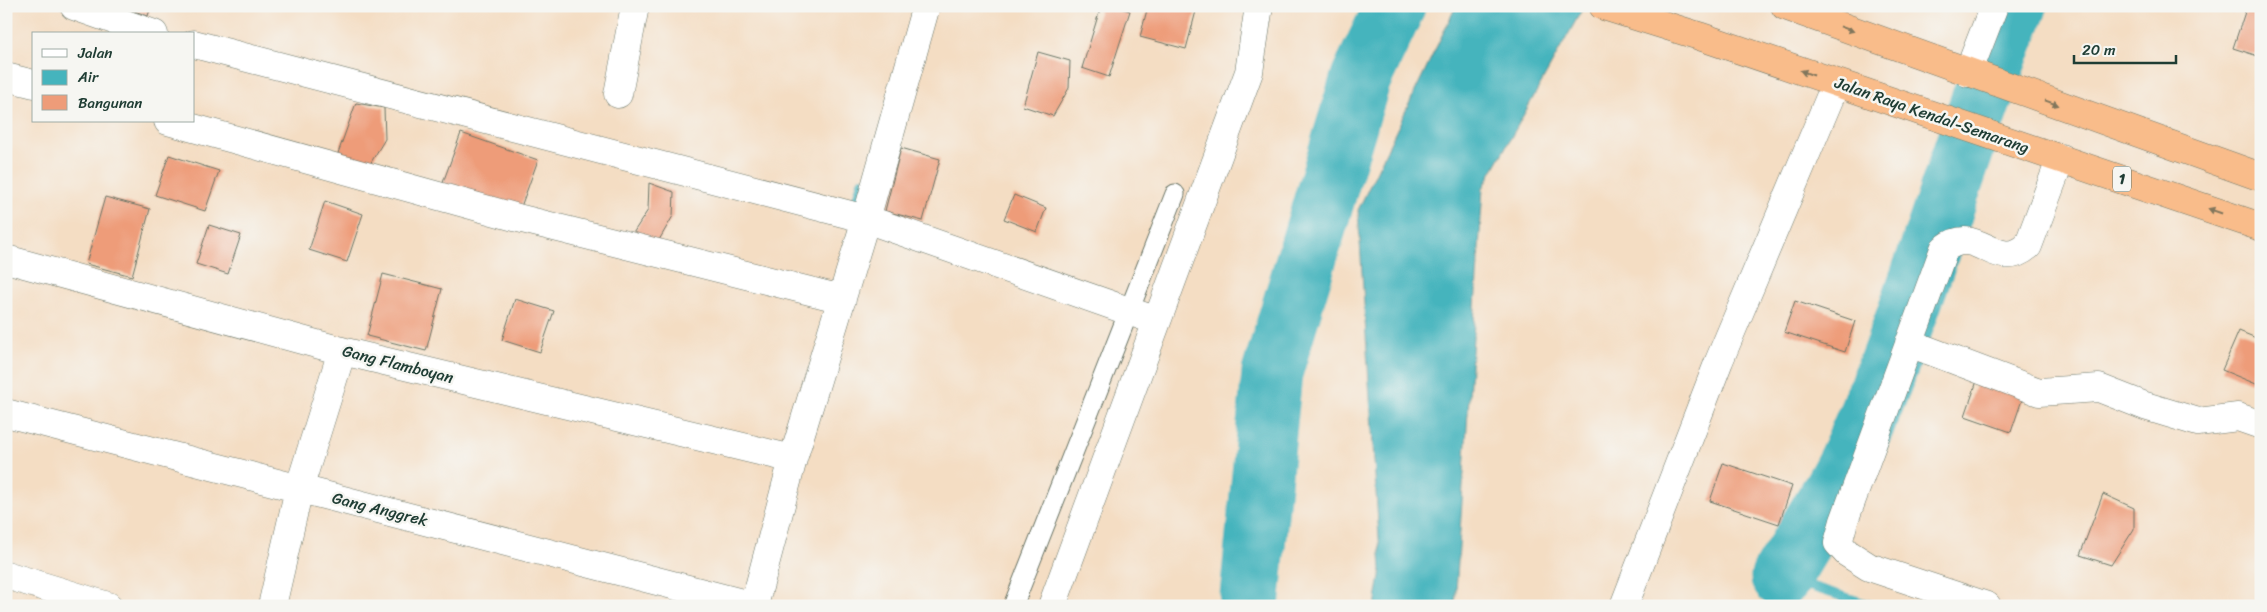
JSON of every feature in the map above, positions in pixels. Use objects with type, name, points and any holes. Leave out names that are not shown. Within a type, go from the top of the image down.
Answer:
[{"type":"highway","name":"Jalan Raya Kendal-Semarang","points":[[1603,6],[1699,36],[2261,227]]},
{"type":"highway","points":[[1785,6],[2261,177]]},
{"type":"street","points":[[74,6],[148,32]]},
{"type":"street","points":[[618,94],[635,6]]},
{"type":"street","points":[[754,606],[792,459],[866,219],[926,6]]},
{"type":"street","points":[[1052,606],[1249,72],[1259,6]]},
{"type":"street","points":[[1972,74],[1994,6]]},
{"type":"street","points":[[195,44],[866,219],[1157,321]]},
{"type":"street","points":[[6,77],[32,84]]},
{"type":"street","points":[[1624,606],[1718,362],[1836,83]]},
{"type":"street","points":[[172,122],[518,218],[842,298]]},
{"type":"street","points":[[1987,606],[1869,567],[1847,553],[1838,544],[1844,521],[1944,249],[1953,241],[1965,239],[2008,256],[2019,254],[2028,246],[2061,158]]},
{"type":"street","name":"Gang Flamboyan","points":[[6,259],[342,351],[792,459]]},
{"type":"street","points":[[1910,343],[2039,392],[2099,388],[2145,406],[2198,422],[2238,418],[2261,425]]},
{"type":"street","points":[[272,606],[299,489],[342,351]]},
{"type":"street","name":"Gang Anggrek","points":[[6,414],[754,606]]},
{"type":"street","points":[[6,575],[108,606]]},
{"type":"lane","points":[[1013,606],[1175,194]]},
{"type":"water","points":[[1456,6],[1584,6],[1483,188],[1455,606],[1375,606],[1381,570],[1358,210]]},
{"type":"building","points":[[121,6],[151,6],[148,16]]},
{"type":"building","points":[[1101,6],[1114,6],[1130,11],[1109,77],[1082,68]]},
{"type":"building","points":[[1148,6],[1180,6],[1196,11],[1186,49],[1140,37]]},
{"type":"building","points":[[2247,6],[2261,6],[2261,57],[2233,48]]},
{"type":"building","points":[[1038,52],[1070,61],[1069,88],[1053,116],[1023,106]]},
{"type":"building","points":[[356,103],[384,108],[385,139],[370,164],[337,156]]},
{"type":"building","points":[[461,133],[538,160],[518,215],[441,188]]},
{"type":"building","points":[[901,148],[940,159],[923,221],[885,211]]},
{"type":"building","points":[[169,155],[219,171],[205,211],[155,195]]},
{"type":"building","points":[[649,183],[674,192],[673,216],[655,247],[628,241],[648,210]]},
{"type":"building","points":[[1014,195],[1046,208],[1037,232],[1004,219]]},
{"type":"building","points":[[105,197],[150,209],[132,276],[86,264]]},
{"type":"building","points":[[325,201],[363,214],[347,262],[309,250]]},
{"type":"building","points":[[209,225],[241,235],[228,274],[196,264]]},
{"type":"building","points":[[383,274],[442,289],[426,351],[367,336]]},
{"type":"building","points":[[515,299],[554,311],[540,352],[502,340]]},
{"type":"building","points":[[1795,301],[1855,321],[1845,352],[1784,332]]},
{"type":"building","points":[[2239,331],[2261,340],[2261,386],[2222,370]]},
{"type":"building","points":[[1978,378],[2024,394],[2011,432],[1965,416]]},
{"type":"building","points":[[1723,463],[1792,486],[1779,524],[1710,501]]},
{"type":"building","points":[[2103,494],[2134,508],[2134,529],[2111,565],[2080,555]]},
{"type":"waterway","points":[[1249,606],[1272,373],[1361,78],[1395,6]]},
{"type":"waterway","points":[[1781,577],[1842,474],[1873,404],[1916,291],[1974,119],[2017,6]]},
{"type":"waterway","points":[[856,202],[862,182]]},
{"type":"waterway","points":[[1772,606],[1781,577],[1873,606]]}]
